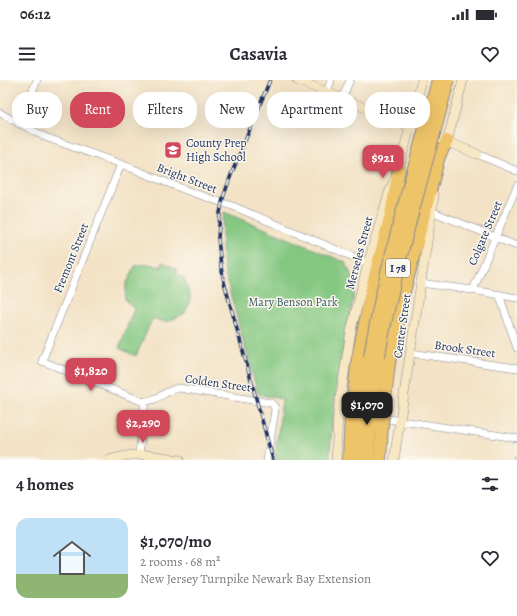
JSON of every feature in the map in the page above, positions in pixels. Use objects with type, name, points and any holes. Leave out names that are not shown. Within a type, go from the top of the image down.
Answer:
[{"type":"highway","name":"I 78","points":[[359,460],[365,386],[377,314],[438,80]]},
{"type":"highway","name":"I 78","points":[[368,460],[373,391],[384,324],[448,80]]},
{"type":"highway","points":[[380,460],[382,424],[389,363],[410,264],[439,156],[446,141]]},
{"type":"highway","points":[[349,460],[351,417],[358,358],[374,278],[392,210],[399,169]]},
{"type":"highway","points":[[368,263],[372,267],[374,278]]},
{"type":"main road","points":[[297,80],[326,92]]},
{"type":"main road","name":"Merseles Street","points":[[419,92],[422,80]]},
{"type":"main road","name":"Center Street","points":[[394,460],[431,211],[445,154],[446,141],[463,80]]},
{"type":"main road","name":"Merseles Street","points":[[336,460],[338,412],[351,331],[368,263],[388,196],[399,169],[409,128]]},
{"type":"main road","points":[[415,128],[477,154]]},
{"type":"main road","points":[[109,460],[122,456],[139,454],[180,460]]},
{"type":"street","points":[[32,92],[37,80]]},
{"type":"street","points":[[326,92],[332,80]]},
{"type":"street","points":[[345,92],[350,80]]},
{"type":"street","name":"Bright Street","points":[[0,113],[12,120]]},
{"type":"street","name":"Bright Street","points":[[27,128],[57,142],[121,164],[188,191],[235,207],[368,263]]},
{"type":"street","points":[[477,154],[517,170]]},
{"type":"street","name":"Fremont Street","points":[[121,164],[42,361],[139,401],[145,402]]},
{"type":"street","name":"Colgate Street","points":[[473,290],[517,186]]},
{"type":"street","points":[[431,211],[517,246]]},
{"type":"street","points":[[420,282],[517,298]]},
{"type":"street","points":[[499,294],[517,348]]},
{"type":"street","name":"Brook Street","points":[[410,353],[517,368]]},
{"type":"street","name":"Colden Street","points":[[145,402],[156,399],[174,389],[179,388],[271,403],[275,410],[267,460]]},
{"type":"street","points":[[139,454],[145,402]]},
{"type":"street","points":[[338,412],[517,438]]},
{"type":"green space","name":"Mary Benson Park","points":[[224,212],[345,262],[356,284],[337,382],[330,460],[275,460],[282,399],[258,394],[225,274],[222,243]]},
{"type":"green space","points":[[162,262],[178,270],[176,274],[184,278],[191,299],[185,313],[167,322],[152,319],[136,356],[119,348],[134,309],[125,300],[126,285],[135,266],[149,264],[161,267]]},
{"type":"railway","points":[[270,80],[223,198],[218,238],[224,282],[273,460]]},
{"type":"place","name":"County Prep High School","points":[[173,150]]}]
